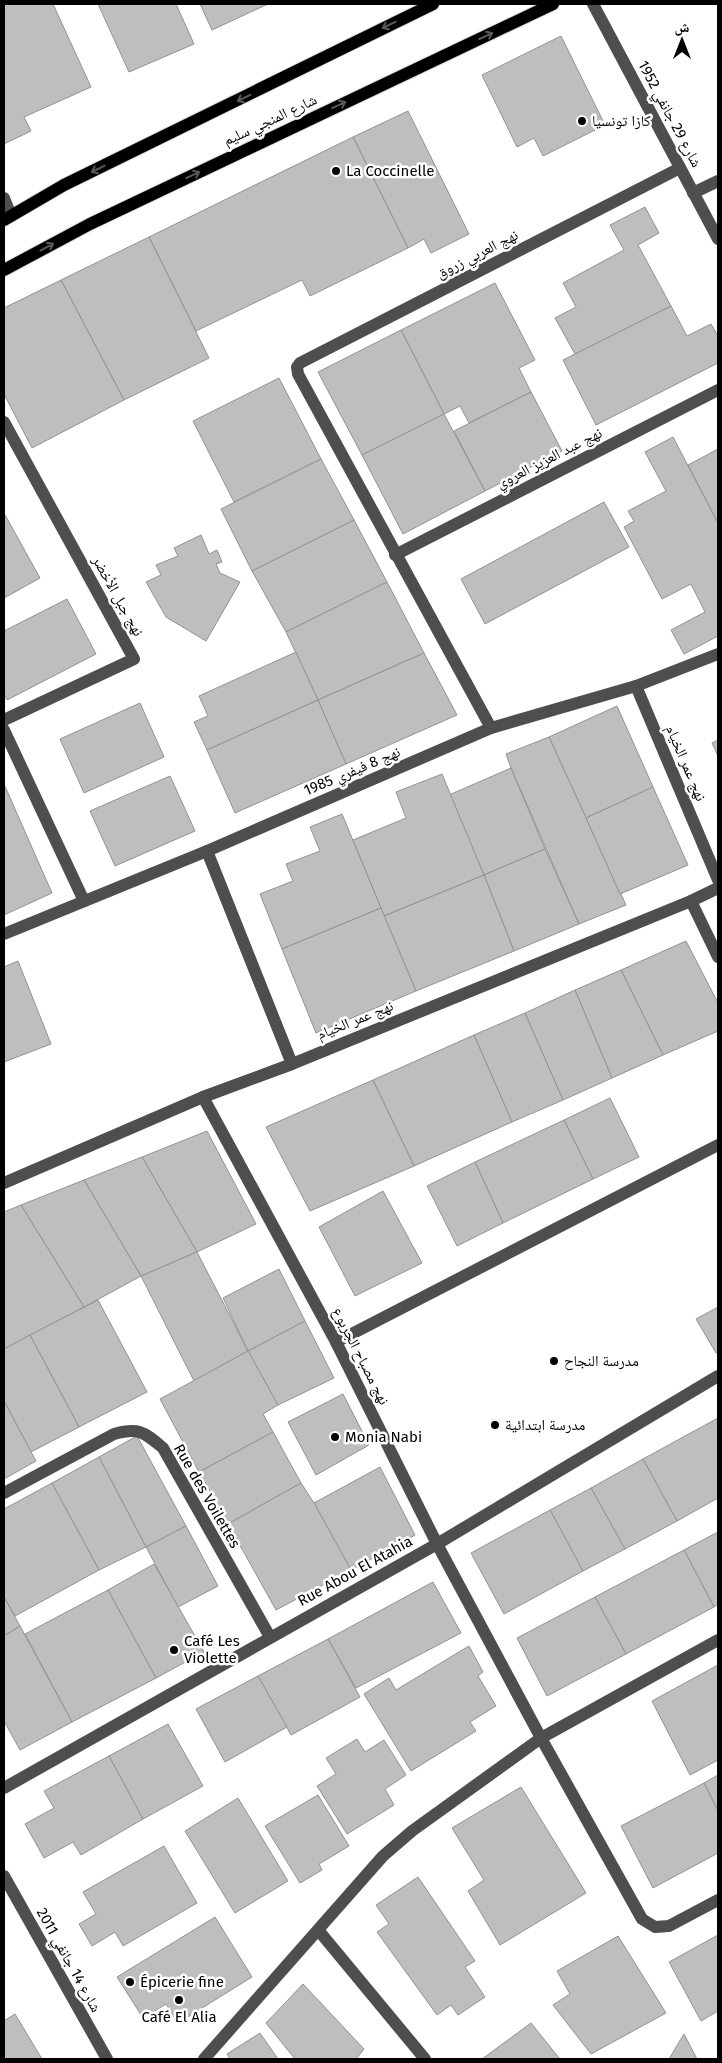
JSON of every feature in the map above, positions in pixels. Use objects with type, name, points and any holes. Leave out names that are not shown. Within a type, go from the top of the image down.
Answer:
[{"type":"main road","name":"شارع المنجي سليم","points":[[8,218],[73,181],[433,4]]},
{"type":"main road","name":"شارع المنجي سليم","points":[[4,270],[90,224],[553,4]]},
{"type":"street","name":"شارع 29 جانفي 1952","points":[[593,4],[718,240]]},
{"type":"street","name":"نهج العربي زروق","points":[[395,555],[298,374],[297,370],[300,363],[680,168]]},
{"type":"street","points":[[693,193],[718,182]]},
{"type":"street","points":[[4,198],[8,218]]},
{"type":"street","name":"نهج عبد العزيز العروي","points":[[395,555],[718,390]]},
{"type":"street","name":"نهج جبل الأخضر","points":[[4,422],[134,660],[4,720]]},
{"type":"street","points":[[395,555],[491,728]]},
{"type":"street","name":"نهج 8 فيفري 1985","points":[[4,934],[207,851],[491,728],[636,686],[718,654]]},
{"type":"street","name":"نهج عمر الخيام","points":[[636,686],[718,880]]},
{"type":"street","points":[[4,730],[84,901]]},
{"type":"street","points":[[207,851],[292,1064]]},
{"type":"street","name":"نهج عمر الخيام","points":[[4,1183],[203,1097],[292,1064],[691,902],[718,888]]},
{"type":"street","points":[[691,902],[718,957]]},
{"type":"street","name":"نهج مصباح الجربوع","points":[[203,1097],[336,1342],[437,1544],[541,1738],[642,1919],[656,1927],[669,1926],[718,1900]]},
{"type":"street","points":[[336,1342],[718,1145]]},
{"type":"street","name":"Rue Abou El Atahia","points":[[4,1788],[437,1544],[718,1376]]},
{"type":"street","name":"Rue des Voilettes","points":[[4,1493],[114,1434],[127,1430],[138,1430],[163,1448],[270,1637]]},
{"type":"street","points":[[204,2059],[319,1931],[383,1856],[412,1831],[541,1738],[718,1640]]},
{"type":"street","name":"شارع 14 جانفي 2011","points":[[4,1876],[107,2059]]},
{"type":"street","points":[[319,1931],[425,2059]]},
{"type":"building","points":[[4,4],[53,4],[91,87],[24,117],[31,131],[4,144]]},
{"type":"building","points":[[98,4],[176,4],[194,44],[129,72]]},
{"type":"building","points":[[200,4],[268,4],[212,30]]},
{"type":"building","points":[[561,36],[605,125],[543,156],[534,138],[517,147],[482,75]]},
{"type":"building","points":[[408,111],[469,234],[431,253],[424,239],[408,248],[353,137]]},
{"type":"building","points":[[353,137],[408,248],[310,296],[302,280],[196,331],[149,237]]},
{"type":"building","points":[[645,207],[659,233],[638,245],[671,306],[575,354],[555,318],[576,307],[563,283],[624,250],[610,225]]},
{"type":"building","points":[[149,237],[209,358],[124,400],[61,280]]},
{"type":"building","points":[[61,280],[124,400],[32,448],[4,394],[4,308]]},
{"type":"building","points":[[495,283],[535,360],[519,368],[531,392],[469,423],[460,406],[444,414],[401,330]]},
{"type":"building","points":[[671,306],[687,336],[711,324],[718,336],[718,363],[596,425],[563,360]]},
{"type":"building","points":[[401,330],[444,414],[362,455],[318,372]]},
{"type":"building","points":[[279,378],[321,459],[234,502],[193,421]]},
{"type":"building","points":[[531,392],[562,451],[485,491],[454,431]]},
{"type":"building","points":[[444,414],[485,491],[403,534],[362,455]]},
{"type":"building","points":[[673,437],[718,523],[718,636],[684,654],[671,630],[705,612],[691,584],[662,599],[624,527],[634,521],[628,511],[666,491],[645,452]]},
{"type":"building","points":[[718,449],[718,523],[688,465]]},
{"type":"building","points":[[321,459],[354,520],[252,571],[221,509]]},
{"type":"building","points":[[604,502],[629,547],[485,624],[461,579]]},
{"type":"building","points":[[4,513],[40,578],[4,598]]},
{"type":"building","points":[[354,520],[387,582],[286,632],[252,571]]},
{"type":"building","points":[[201,535],[209,554],[217,550],[222,562],[216,564],[220,573],[240,582],[206,641],[166,617],[146,582],[161,575],[156,565],[178,556],[174,548]]},
{"type":"building","points":[[387,582],[424,653],[318,700],[286,632]]},
{"type":"building","points":[[67,599],[96,654],[7,700],[4,694],[4,631]]},
{"type":"building","points":[[296,652],[318,700],[207,750],[194,722],[208,716],[199,696]]},
{"type":"building","points":[[424,653],[457,715],[346,764],[318,700]]},
{"type":"building","points":[[318,700],[346,764],[235,813],[207,750]]},
{"type":"building","points":[[140,703],[164,757],[84,793],[60,739]]},
{"type":"building","points":[[617,706],[653,787],[586,818],[549,737]]},
{"type":"building","points":[[549,737],[626,905],[579,924],[506,754]]},
{"type":"building","points":[[718,740],[718,756],[712,743]]},
{"type":"building","points":[[511,768],[545,849],[484,875],[449,795]]},
{"type":"building","points":[[442,774],[484,875],[384,916],[353,840],[406,818],[396,792]]},
{"type":"building","points":[[170,776],[195,831],[115,866],[90,811]]},
{"type":"building","points":[[4,784],[52,893],[4,915]]},
{"type":"building","points":[[653,787],[688,865],[620,894],[586,818]]},
{"type":"building","points":[[342,814],[381,908],[282,949],[260,894],[293,881],[286,864],[320,851],[310,827]]},
{"type":"building","points":[[545,849],[579,924],[514,951],[484,875]]},
{"type":"building","points":[[484,875],[514,951],[416,991],[384,916]]},
{"type":"building","points":[[381,908],[416,991],[316,1033],[282,949]]},
{"type":"building","points":[[686,941],[718,1003],[718,1031],[663,1055],[621,970]]},
{"type":"building","points":[[18,961],[51,1044],[4,1062],[4,967]]},
{"type":"building","points":[[621,970],[663,1055],[612,1078],[575,990]]},
{"type":"building","points":[[575,990],[612,1078],[563,1100],[525,1013]]},
{"type":"building","points":[[525,1013],[563,1100],[512,1122],[474,1035]]},
{"type":"building","points":[[474,1035],[512,1122],[414,1166],[373,1080]]},
{"type":"building","points":[[373,1080],[414,1166],[310,1211],[266,1127]]},
{"type":"building","points":[[610,1098],[639,1157],[593,1179],[564,1120]]},
{"type":"building","points":[[564,1120],[593,1179],[503,1223],[475,1162]]},
{"type":"building","points":[[207,1131],[256,1224],[197,1252],[142,1157]]},
{"type":"building","points":[[142,1157],[197,1252],[141,1276],[84,1180]]},
{"type":"building","points":[[475,1162],[503,1223],[457,1246],[427,1186]]},
{"type":"building","points":[[84,1180],[141,1276],[84,1307],[21,1205]]},
{"type":"building","points":[[383,1191],[422,1263],[355,1296],[319,1227]]},
{"type":"building","points":[[21,1205],[84,1307],[4,1349],[4,1212]]},
{"type":"building","points":[[197,1252],[248,1351],[194,1381],[141,1276]]},
{"type":"building","points":[[279,1269],[305,1321],[248,1351],[223,1298]]},
{"type":"building","points":[[98,1300],[147,1392],[79,1427],[30,1335]]},
{"type":"building","points":[[718,1307],[718,1352],[716,1353],[696,1319]]},
{"type":"building","points":[[305,1321],[334,1378],[278,1405],[248,1351]]},
{"type":"building","points":[[30,1335],[79,1427],[31,1452],[4,1401],[4,1349]]},
{"type":"building","points":[[248,1351],[278,1405],[263,1414],[273,1432],[199,1472],[160,1399]]},
{"type":"building","points":[[343,1394],[369,1445],[316,1475],[288,1422]]},
{"type":"building","points":[[4,1401],[36,1461],[4,1479]]},
{"type":"building","points":[[718,1418],[718,1498],[677,1521],[643,1459]]},
{"type":"building","points":[[273,1432],[301,1483],[228,1524],[199,1472]]},
{"type":"building","points":[[137,1436],[186,1526],[146,1547],[99,1457]]},
{"type":"building","points":[[99,1457],[146,1547],[99,1570],[52,1483]]},
{"type":"building","points":[[643,1459],[677,1521],[625,1549],[591,1488]]},
{"type":"building","points":[[380,1467],[415,1535],[351,1570],[314,1503]]},
{"type":"building","points":[[52,1483],[99,1570],[15,1616],[4,1597],[4,1509]]},
{"type":"building","points":[[301,1483],[351,1570],[276,1610],[228,1524]]},
{"type":"building","points":[[591,1488],[625,1549],[583,1571],[550,1510]]},
{"type":"building","points":[[550,1510],[583,1571],[504,1614],[471,1553]]},
{"type":"building","points":[[186,1526],[218,1586],[178,1607],[146,1547]]},
{"type":"building","points":[[718,1532],[718,1604],[714,1607],[684,1550]]},
{"type":"building","points":[[684,1550],[714,1607],[626,1654],[595,1597]]},
{"type":"building","points":[[154,1564],[204,1652],[156,1678],[108,1590]]},
{"type":"building","points":[[433,1582],[461,1633],[356,1688],[328,1639]]},
{"type":"building","points":[[108,1590],[156,1678],[72,1722],[25,1634]]},
{"type":"building","points":[[4,1597],[20,1626],[4,1636]]},
{"type":"building","points":[[595,1597],[626,1654],[547,1696],[517,1638]]},
{"type":"building","points":[[20,1626],[72,1722],[20,1750],[4,1721],[4,1636]]},
{"type":"building","points":[[328,1639],[360,1697],[291,1735],[258,1676]]},
{"type":"building","points":[[469,1646],[483,1672],[478,1676],[496,1706],[470,1722],[476,1731],[411,1771],[364,1694],[389,1678],[396,1690]]},
{"type":"building","points":[[718,1665],[718,1760],[690,1775],[652,1701]]},
{"type":"building","points":[[258,1676],[287,1727],[225,1762],[196,1709]]},
{"type":"building","points":[[168,1724],[203,1786],[143,1819],[109,1756]]},
{"type":"building","points":[[357,1739],[365,1752],[384,1740],[406,1775],[385,1789],[394,1805],[347,1834],[317,1786],[336,1774],[326,1758]]},
{"type":"building","points":[[109,1756],[143,1819],[81,1855],[73,1842],[44,1858],[25,1824],[54,1808],[44,1791]]},
{"type":"building","points":[[718,1775],[718,1811],[704,1783]]},
{"type":"building","points":[[704,1783],[718,1811],[718,1853],[653,1888],[621,1826]]},
{"type":"building","points":[[521,1787],[586,1893],[500,1945],[468,1891],[484,1880],[452,1828]]},
{"type":"building","points":[[318,1795],[349,1846],[319,1864],[322,1870],[300,1883],[265,1826]]},
{"type":"building","points":[[238,1798],[288,1881],[235,1913],[185,1831]]},
{"type":"building","points":[[164,1846],[197,1903],[123,1946],[115,1932],[92,1946],[79,1924],[96,1914],[83,1892]]},
{"type":"building","points":[[418,1877],[475,1961],[465,1967],[485,1997],[458,2015],[451,2005],[437,2015],[377,1932],[389,1924],[376,1905]]},
{"type":"building","points":[[215,1917],[252,1977],[178,2023],[166,2004],[143,2018],[117,1977]]},
{"type":"building","points":[[718,1935],[718,2011],[701,2021],[669,1962]]},
{"type":"building","points":[[618,1936],[666,2013],[591,2054],[553,2005],[570,1994],[557,1971]]},
{"type":"building","points":[[303,1984],[364,2049],[356,2059],[295,2059],[266,2023]]},
{"type":"building","points":[[15,2014],[42,2059],[4,2059],[4,2021]]},
{"type":"building","points":[[531,2023],[560,2059],[482,2059]]},
{"type":"building","points":[[260,2033],[278,2059],[230,2059],[227,2054]]},
{"type":"building","points":[[684,2034],[697,2059],[669,2059]]},
{"type":"place","name":"كازا تونسيا","points":[[582,121]]},
{"type":"place","name":"La Coccinelle","points":[[336,171]]},
{"type":"place","name":"مدرسة النجاح","points":[[554,1361]]},
{"type":"place","name":"مدرسة ابتدائية","points":[[495,1425]]},
{"type":"place","name":"Monia Nabi","points":[[335,1437]]},
{"type":"place","name":"Café Les Violette","points":[[174,1650]]},
{"type":"place","name":"Épicerie fine","points":[[130,1982]]},
{"type":"place","name":"Café El Alia","points":[[179,2000]]}]
